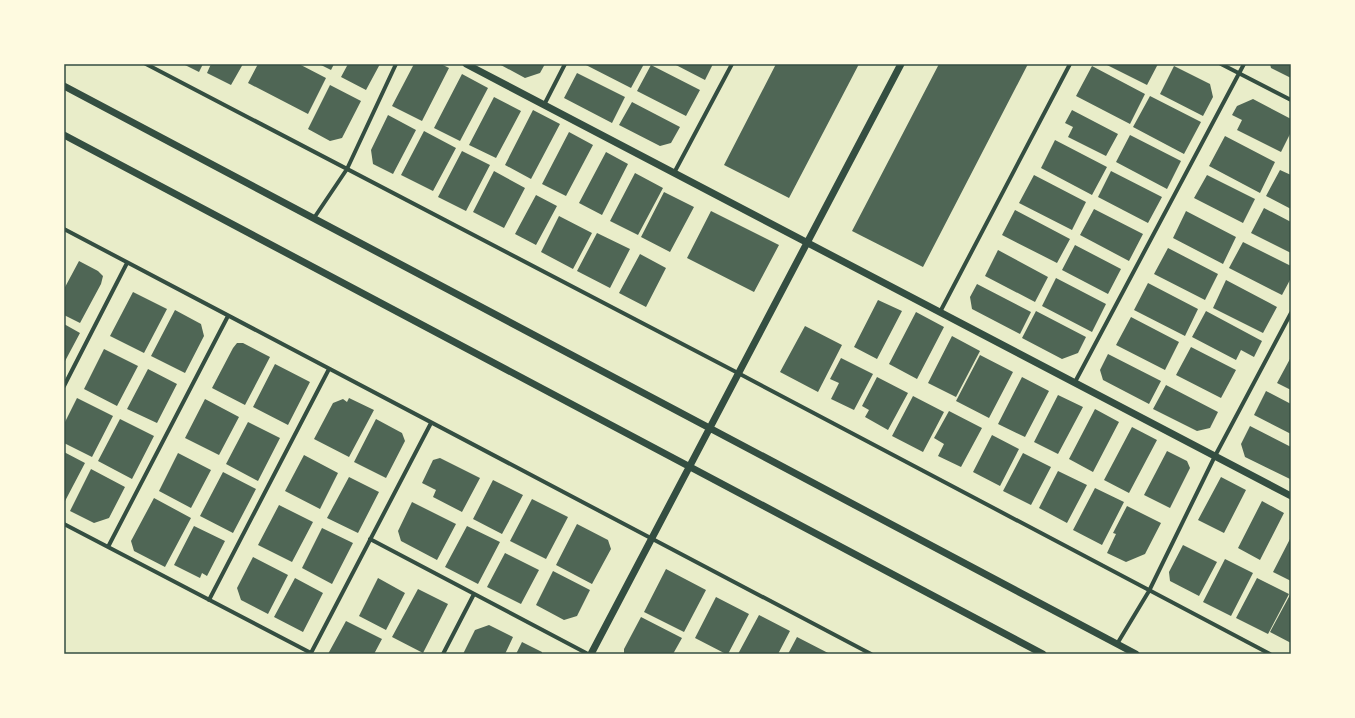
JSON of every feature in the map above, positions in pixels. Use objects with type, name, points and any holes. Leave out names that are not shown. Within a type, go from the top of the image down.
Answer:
[{"type":"street","points":[[146,64],[738,373],[1270,654]]},
{"type":"street","points":[[314,218],[347,169],[396,64]]},
{"type":"street","points":[[466,64],[1291,496]]},
{"type":"street","points":[[544,105],[565,64]]},
{"type":"street","points":[[674,173],[732,64]]},
{"type":"street","points":[[370,539],[590,654],[690,467],[901,64]]},
{"type":"street","points":[[940,312],[1070,64]]},
{"type":"street","points":[[1221,64],[1291,100]]},
{"type":"street","points":[[1075,382],[1244,64]]},
{"type":"street","points":[[64,86],[1136,654]]},
{"type":"street","points":[[64,135],[1042,654]]},
{"type":"street","points":[[64,229],[872,654]]},
{"type":"street","points":[[64,386],[127,263]]},
{"type":"street","points":[[1117,644],[1150,591],[1215,456],[1291,313]]},
{"type":"street","points":[[108,547],[228,316]]},
{"type":"street","points":[[209,600],[330,369]]},
{"type":"street","points":[[64,524],[310,654],[431,422]]},
{"type":"street","points":[[443,654],[474,594]]},
{"type":"building","points":[[183,64],[203,64],[199,72]]},
{"type":"building","points":[[211,64],[243,64],[231,85],[207,73]]},
{"type":"building","points":[[258,64],[299,64],[326,78],[308,114],[248,83]]},
{"type":"building","points":[[319,64],[334,64],[331,70]]},
{"type":"building","points":[[348,64],[380,64],[366,90],[341,77]]},
{"type":"building","points":[[414,64],[441,64],[449,68],[422,121],[392,106]]},
{"type":"building","points":[[499,64],[545,64],[540,73],[525,78]]},
{"type":"building","points":[[584,64],[644,64],[631,88]]},
{"type":"building","points":[[674,64],[713,64],[705,80]]},
{"type":"building","points":[[776,64],[859,64],[789,198],[724,165]]},
{"type":"building","points":[[939,64],[1028,64],[923,267],[852,231]]},
{"type":"building","points":[[1105,64],[1158,64],[1147,85]]},
{"type":"building","points":[[1270,64],[1291,64],[1291,78],[1271,68]]},
{"type":"building","points":[[651,65],[700,90],[686,116],[637,91]]},
{"type":"building","points":[[1092,66],[1145,94],[1130,124],[1076,96]]},
{"type":"building","points":[[1174,66],[1210,84],[1213,97],[1203,116],[1160,94]]},
{"type":"building","points":[[577,73],[625,97],[612,123],[564,98]]},
{"type":"building","points":[[462,74],[488,88],[460,141],[434,128]]},
{"type":"building","points":[[330,85],[361,101],[342,138],[330,141],[308,129]]},
{"type":"building","points":[[1150,96],[1201,122],[1184,154],[1133,127]]},
{"type":"building","points":[[494,97],[521,111],[496,158],[469,145]]},
{"type":"building","points":[[1253,99],[1291,119],[1291,132],[1281,152],[1237,130],[1242,120],[1232,115],[1237,106]]},
{"type":"building","points":[[632,102],[680,127],[671,143],[660,146],[619,125]]},
{"type":"building","points":[[533,110],[560,124],[531,179],[505,165]]},
{"type":"building","points":[[1072,110],[1118,134],[1106,156],[1068,137],[1073,127],[1065,123]]},
{"type":"building","points":[[388,115],[416,130],[393,174],[373,164],[371,150]]},
{"type":"building","points":[[424,131],[456,148],[433,191],[401,175]]},
{"type":"building","points":[[569,132],[593,145],[566,196],[542,184]]},
{"type":"building","points":[[1130,135],[1181,161],[1167,189],[1116,162]]},
{"type":"building","points":[[1225,136],[1275,162],[1260,193],[1209,166]]},
{"type":"building","points":[[1055,140],[1107,167],[1092,195],[1041,168]]},
{"type":"building","points":[[462,151],[490,165],[466,211],[438,197]]},
{"type":"building","points":[[606,152],[628,164],[602,215],[579,203]]},
{"type":"building","points":[[1280,170],[1291,175],[1291,209],[1266,196]]},
{"type":"building","points":[[494,171],[525,188],[504,228],[473,212]]},
{"type":"building","points":[[1111,171],[1162,197],[1148,223],[1098,197]]},
{"type":"building","points":[[635,173],[663,188],[638,235],[610,221]]},
{"type":"building","points":[[1034,175],[1086,202],[1072,230],[1019,203]]},
{"type":"building","points":[[1207,175],[1255,199],[1243,223],[1194,198]]},
{"type":"building","points":[[664,192],[694,207],[670,252],[641,237]]},
{"type":"building","points":[[536,195],[557,206],[536,245],[515,234]]},
{"type":"building","points":[[1264,208],[1291,222],[1291,253],[1251,233]]},
{"type":"building","points":[[1094,209],[1143,234],[1129,261],[1080,235]]},
{"type":"building","points":[[1015,210],[1070,239],[1057,263],[1002,235]]},
{"type":"building","points":[[711,211],[779,245],[754,292],[687,258]]},
{"type":"building","points":[[1186,211],[1236,237],[1223,264],[1173,238]]},
{"type":"building","points":[[559,216],[592,233],[573,269],[541,252]]},
{"type":"building","points":[[597,233],[630,249],[610,288],[577,271]]},
{"type":"building","points":[[1243,242],[1291,266],[1291,278],[1282,295],[1229,268]]},
{"type":"building","points":[[1075,245],[1121,269],[1108,294],[1062,270]]},
{"type":"building","points":[[1168,248],[1218,274],[1205,300],[1154,274]]},
{"type":"building","points":[[998,250],[1048,277],[1035,302],[985,276]]},
{"type":"building","points":[[640,254],[666,268],[646,307],[619,293]]},
{"type":"building","points":[[79,261],[98,271],[103,276],[101,284],[80,323],[64,315],[64,289]]},
{"type":"building","points":[[1056,278],[1106,304],[1092,332],[1042,306]]},
{"type":"building","points":[[1226,280],[1277,307],[1263,333],[1213,308]]},
{"type":"building","points":[[1148,283],[1198,309],[1185,336],[1134,310]]},
{"type":"building","points":[[977,284],[1031,312],[1020,334],[972,309],[970,297]]},
{"type":"building","points":[[133,292],[167,309],[144,353],[110,336]]},
{"type":"building","points":[[878,300],[902,311],[877,359],[854,347]]},
{"type":"building","points":[[175,310],[201,324],[204,336],[185,373],[151,356]]},
{"type":"building","points":[[1036,311],[1086,337],[1078,353],[1062,359],[1022,338]]},
{"type":"building","points":[[1206,311],[1262,341],[1254,357],[1241,350],[1236,360],[1192,337]]},
{"type":"building","points":[[916,312],[944,327],[917,379],[889,364]]},
{"type":"building","points":[[1131,317],[1179,342],[1165,370],[1116,345]]},
{"type":"building","points":[[64,324],[80,333],[64,363]]},
{"type":"building","points":[[805,326],[842,345],[818,392],[780,372]]},
{"type":"building","points":[[952,336],[980,351],[956,397],[928,383]]},
{"type":"building","points":[[237,343],[243,343],[270,357],[245,405],[212,388]]},
{"type":"building","points":[[1191,347],[1236,370],[1221,398],[1176,375]]},
{"type":"building","points":[[104,349],[138,366],[117,406],[84,389]]},
{"type":"building","points":[[1108,354],[1161,381],[1149,404],[1103,380],[1100,370]]},
{"type":"building","points":[[980,355],[1013,372],[989,418],[956,401]]},
{"type":"building","points":[[1291,357],[1291,390],[1277,383]]},
{"type":"building","points":[[841,358],[873,374],[854,410],[831,399],[839,383],[830,379]]},
{"type":"building","points":[[275,364],[310,382],[288,425],[253,407]]},
{"type":"building","points":[[148,369],[177,384],[157,423],[127,409]]},
{"type":"building","points":[[877,377],[908,393],[888,430],[865,417],[869,410],[862,406]]},
{"type":"building","points":[[1022,377],[1049,391],[1025,437],[998,424]]},
{"type":"building","points":[[1166,385],[1218,412],[1210,428],[1197,431],[1153,409]]},
{"type":"building","points":[[1266,391],[1291,404],[1291,434],[1254,415]]},
{"type":"building","points":[[1058,395],[1083,407],[1058,454],[1034,442]]},
{"type":"building","points":[[913,396],[944,412],[923,452],[892,436]]},
{"type":"building","points":[[77,398],[113,416],[92,457],[64,443],[64,424]]},
{"type":"building","points":[[349,398],[374,410],[349,457],[314,439],[333,403],[343,399],[347,402]]},
{"type":"building","points":[[205,399],[239,417],[219,455],[185,438]]},
{"type":"building","points":[[1095,409],[1119,422],[1093,472],[1069,459]]},
{"type":"building","points":[[949,411],[982,428],[961,467],[938,456],[944,444],[934,438]]},
{"type":"building","points":[[120,419],[154,436],[132,479],[98,461]]},
{"type":"building","points":[[376,419],[402,433],[405,441],[386,478],[354,462]]},
{"type":"building","points":[[248,422],[280,438],[258,481],[226,464]]},
{"type":"building","points":[[1250,426],[1291,447],[1290,479],[1245,457],[1241,444]]},
{"type":"building","points":[[1132,427],[1157,440],[1129,493],[1104,480]]},
{"type":"building","points":[[992,435],[1019,449],[1000,486],[973,472]]},
{"type":"building","points":[[1167,451],[1187,461],[1190,468],[1170,508],[1144,495]]},
{"type":"building","points":[[64,452],[85,463],[64,503]]},
{"type":"building","points":[[178,453],[211,470],[191,508],[159,491]]},
{"type":"building","points":[[1023,453],[1051,467],[1031,505],[1003,491]]},
{"type":"building","points":[[304,455],[338,473],[320,509],[285,491]]},
{"type":"building","points":[[440,458],[480,478],[462,512],[433,497],[436,490],[422,483],[433,460]]},
{"type":"building","points":[[91,469],[125,487],[109,518],[94,523],[70,511]]},
{"type":"building","points":[[1058,471],[1087,485],[1067,523],[1039,508]]},
{"type":"building","points":[[223,472],[256,489],[233,533],[200,516]]},
{"type":"building","points":[[349,477],[379,492],[358,533],[327,518]]},
{"type":"building","points":[[1221,477],[1246,490],[1224,533],[1198,520]]},
{"type":"building","points":[[493,480],[523,495],[502,534],[473,519]]},
{"type":"building","points":[[1095,488],[1124,502],[1102,545],[1073,530]]},
{"type":"building","points":[[154,498],[191,518],[165,567],[134,551],[131,541]]},
{"type":"building","points":[[532,499],[568,517],[546,559],[510,541]]},
{"type":"building","points":[[1262,501],[1284,513],[1260,560],[1238,548]]},
{"type":"building","points":[[412,502],[456,524],[437,560],[401,541],[398,531]]},
{"type":"building","points":[[279,505],[313,522],[292,562],[258,545]]},
{"type":"building","points":[[1127,506],[1161,523],[1145,554],[1126,562],[1107,553],[1116,534],[1113,533]]},
{"type":"building","points":[[577,524],[608,540],[611,549],[592,584],[556,565]]},
{"type":"building","points":[[194,526],[225,541],[207,576],[202,573],[200,578],[174,565]]},
{"type":"building","points":[[467,526],[500,542],[478,584],[445,567]]},
{"type":"building","points":[[322,528],[353,543],[332,584],[302,568]]},
{"type":"building","points":[[1291,537],[1291,581],[1273,572]]},
{"type":"building","points":[[1183,545],[1217,562],[1199,596],[1170,581],[1169,572]]},
{"type":"building","points":[[505,553],[539,570],[521,604],[487,587]]},
{"type":"building","points":[[253,557],[288,575],[268,614],[241,600],[237,588]]},
{"type":"building","points":[[1225,559],[1253,573],[1231,616],[1203,602]]},
{"type":"building","points":[[666,569],[706,590],[684,632],[644,612]]},
{"type":"building","points":[[553,571],[590,590],[577,616],[564,620],[536,605]]},
{"type":"building","points":[[295,578],[323,593],[303,632],[274,617]]},
{"type":"building","points":[[378,578],[405,593],[386,630],[359,616]]},
{"type":"building","points":[[1257,578],[1289,594],[1268,634],[1236,618]]},
{"type":"building","points":[[418,589],[448,604],[423,653],[392,637]]},
{"type":"building","points":[[1291,593],[1291,643],[1270,632]]},
{"type":"building","points":[[716,597],[749,614],[728,654],[695,638]]},
{"type":"building","points":[[759,615],[790,631],[778,654],[738,654]]},
{"type":"building","points":[[641,617],[682,638],[673,654],[624,654],[624,649]]},
{"type":"building","points":[[346,621],[382,639],[374,654],[328,654]]},
{"type":"building","points":[[489,625],[513,637],[505,654],[463,654],[475,630]]},
{"type":"building","points":[[797,637],[830,654],[788,654]]},
{"type":"building","points":[[522,642],[542,652],[542,654],[516,654]]}]
